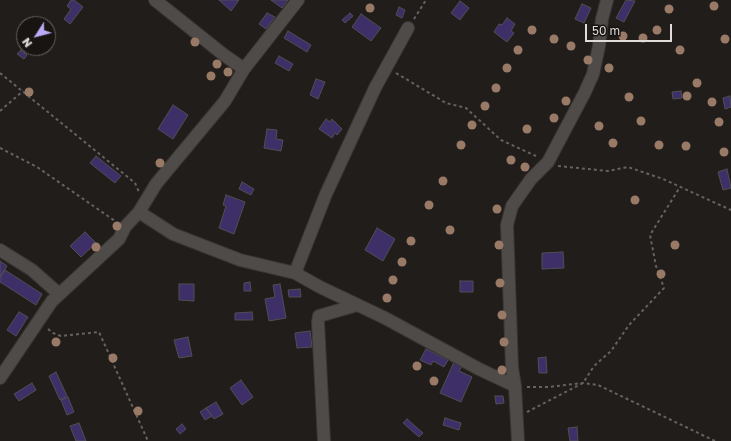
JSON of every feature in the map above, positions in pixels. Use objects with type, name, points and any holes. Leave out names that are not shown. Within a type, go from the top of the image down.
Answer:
[{"type":"street","points":[[155,0],[244,69]]},
{"type":"street","points":[[0,378],[58,293],[118,239],[125,227],[142,208],[156,184],[225,101],[244,69],[298,0]]},
{"type":"street","points":[[518,441],[515,386],[512,368],[507,225],[512,206],[520,193],[548,162],[572,120],[593,74],[600,46],[602,19],[606,0]]},
{"type":"street","points":[[295,273],[326,194],[386,67],[408,28]]},
{"type":"street","points":[[142,208],[173,234],[234,258],[295,273],[357,305],[386,318],[479,369],[515,386]]},
{"type":"street","points":[[0,250],[32,270],[58,293]]},
{"type":"street","points":[[324,441],[318,322],[319,316],[357,305]]},
{"type":"path","points":[[408,28],[426,0]]},
{"type":"path","points":[[386,67],[446,103],[466,108],[501,140],[548,162],[553,166],[569,166],[608,172],[628,167],[680,187],[731,210]]},
{"type":"path","points":[[0,73],[135,183],[142,208]]},
{"type":"path","points":[[0,111],[23,91]]},
{"type":"path","points":[[0,148],[37,167],[125,227]]},
{"type":"path","points":[[517,417],[583,382],[594,366],[611,351],[629,325],[664,288],[656,266],[650,235],[680,187]]},
{"type":"path","points":[[41,318],[46,327],[53,333],[61,336],[99,332],[148,441]]},
{"type":"path","points":[[515,386],[548,387],[583,382],[598,385],[716,441]]},
{"type":"building","points":[[71,0],[74,0],[83,7],[70,24],[64,19],[71,9],[67,6]]},
{"type":"building","points":[[219,0],[239,0],[231,11]]},
{"type":"building","points":[[271,0],[288,0],[282,8]]},
{"type":"building","points":[[626,0],[635,1],[624,22],[616,18]]},
{"type":"building","points":[[460,1],[469,8],[460,20],[451,13]]},
{"type":"building","points":[[582,4],[591,8],[584,23],[575,19]]},
{"type":"building","points":[[399,7],[405,10],[402,18],[396,15]]},
{"type":"building","points":[[267,13],[275,17],[266,29],[259,24]]},
{"type":"building","points":[[350,13],[353,16],[345,23],[342,20]]},
{"type":"building","points":[[361,14],[381,28],[371,41],[352,27]]},
{"type":"building","points":[[507,18],[515,24],[511,31],[514,33],[507,42],[494,32],[499,24],[502,25]]},
{"type":"building","points":[[288,31],[311,45],[307,52],[284,38]]},
{"type":"building","points":[[279,56],[293,64],[289,71],[275,63]]},
{"type":"building","points":[[316,79],[325,82],[318,99],[310,95]]},
{"type":"building","points":[[681,91],[682,98],[673,99],[672,92]]},
{"type":"building","points":[[730,96],[731,107],[725,109],[723,98]]},
{"type":"building","points":[[173,105],[188,115],[173,139],[158,129]]},
{"type":"building","points":[[326,119],[330,122],[332,119],[342,129],[337,135],[335,133],[332,138],[319,129]]},
{"type":"building","points":[[267,129],[277,130],[276,139],[283,140],[281,151],[264,148]]},
{"type":"building","points":[[96,156],[121,176],[115,183],[90,163]]},
{"type":"building","points":[[727,169],[731,188],[723,190],[718,172]]},
{"type":"building","points":[[242,182],[254,189],[251,195],[239,189]]},
{"type":"building","points":[[226,195],[245,202],[234,234],[219,228],[226,206],[223,205]]},
{"type":"building","points":[[377,228],[395,239],[383,261],[365,250]]},
{"type":"building","points":[[85,232],[96,243],[81,257],[70,246]]},
{"type":"building","points":[[563,252],[564,268],[542,269],[542,253]]},
{"type":"building","points":[[0,261],[7,266],[0,277]]},
{"type":"building","points":[[5,270],[42,294],[36,305],[0,282],[0,278]]},
{"type":"building","points":[[460,281],[473,281],[473,292],[460,292]]},
{"type":"building","points":[[250,282],[251,291],[244,291],[244,283]]},
{"type":"building","points":[[179,284],[194,284],[194,301],[179,300]]},
{"type":"building","points":[[280,284],[286,318],[269,321],[265,299],[275,297],[273,285]]},
{"type":"building","points":[[300,289],[301,297],[289,297],[288,290]]},
{"type":"building","points":[[19,312],[28,317],[16,336],[7,330]]},
{"type":"building","points":[[252,312],[253,320],[235,320],[235,313]]},
{"type":"building","points":[[310,331],[312,347],[297,348],[295,333]]},
{"type":"building","points":[[188,337],[192,356],[179,358],[174,340]]},
{"type":"building","points":[[426,349],[448,360],[444,367],[433,361],[431,365],[420,360]]},
{"type":"building","points":[[546,357],[547,373],[539,373],[538,358]]},
{"type":"building","points":[[454,362],[462,366],[459,371],[472,377],[461,402],[440,393]]},
{"type":"building","points":[[56,372],[67,396],[60,400],[49,376]]},
{"type":"building","points":[[241,380],[253,397],[242,405],[230,388]]},
{"type":"building","points":[[32,383],[36,390],[19,401],[14,394]]},
{"type":"building","points":[[495,396],[503,396],[504,403],[496,404]]},
{"type":"building","points":[[68,397],[74,412],[67,415],[61,400]]},
{"type":"building","points":[[216,402],[223,414],[214,419],[206,408]]},
{"type":"building","points":[[206,408],[212,416],[205,420],[200,412]]},
{"type":"building","points":[[445,418],[461,423],[459,430],[443,425]]},
{"type":"building","points":[[407,419],[423,433],[419,437],[403,423]]},
{"type":"building","points":[[79,423],[86,441],[76,441],[70,426]]},
{"type":"building","points":[[182,424],[186,429],[180,434],[176,429]]},
{"type":"building","points":[[577,427],[578,441],[570,441],[568,428]]}]
